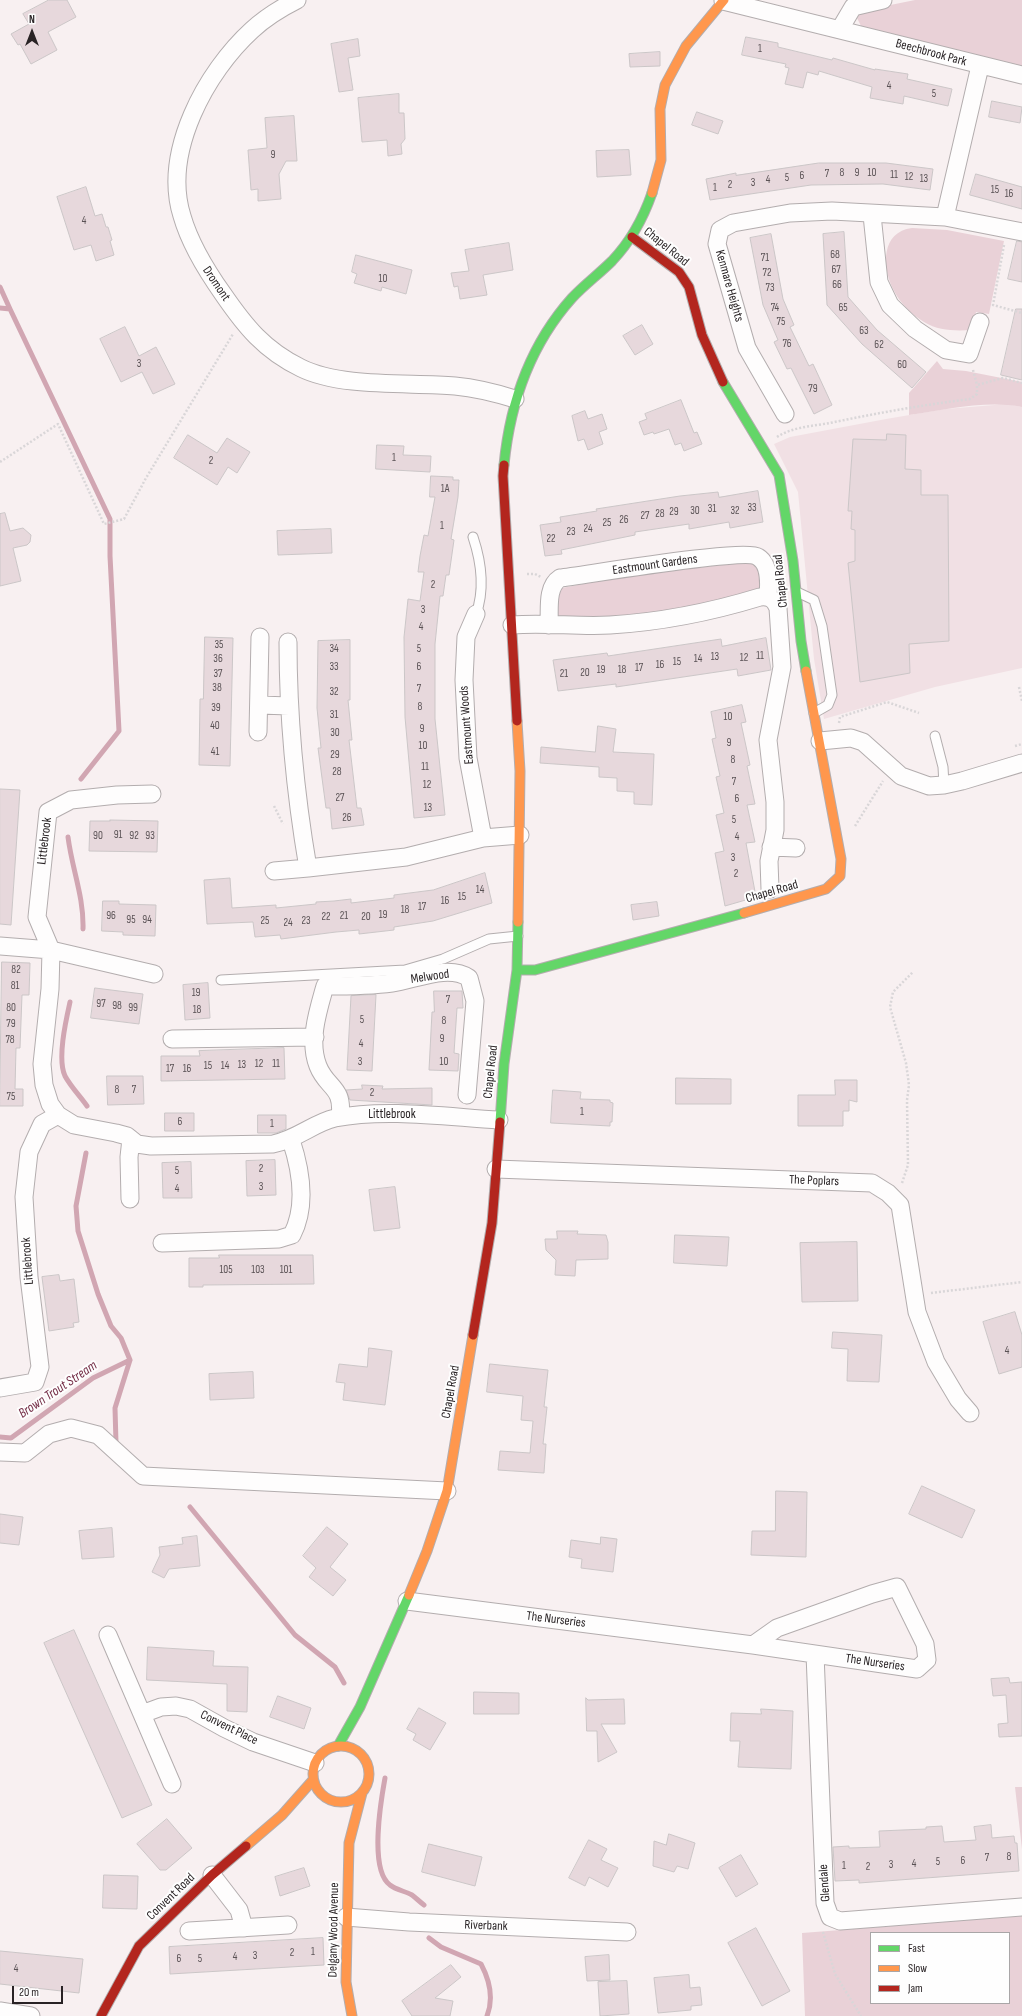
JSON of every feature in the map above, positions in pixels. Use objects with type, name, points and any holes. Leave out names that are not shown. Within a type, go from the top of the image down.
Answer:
[{"type":"street","name":"Dromont","points":[[297,0],[279,10],[252,30],[225,59],[202,94],[187,128],[177,166],[181,215],[201,262],[241,320],[256,338],[270,350],[301,368],[323,376],[339,379],[456,386],[490,391],[515,399]]},
{"type":"street","points":[[840,29],[853,7],[883,0]]},
{"type":"street","name":"Beechbrook Park","points":[[724,1],[840,29],[980,66],[1022,75]]},
{"type":"street","name":"Chapel Road","points":[[338,1746],[360,1707],[407,1602],[427,1551],[447,1491],[492,1223],[505,1057],[517,970],[535,970],[794,900],[826,889],[840,876],[841,859],[801,641],[796,592],[779,475],[727,390],[713,363],[702,336],[689,287],[679,272],[632,238],[650,202],[658,173],[662,151],[659,115],[661,96],[666,80],[685,48],[705,21],[724,1]]},
{"type":"street","points":[[945,217],[980,66]]},
{"type":"street","name":"Kenmare Heights","points":[[785,414],[746,348],[717,244],[720,230],[733,223],[790,214],[832,211],[872,215],[945,217],[1015,230]]},
{"type":"street","points":[[872,215],[879,282],[890,305],[915,329],[946,350],[969,354],[980,322]]},
{"type":"street","points":[[517,970],[520,771],[504,476],[505,450],[515,399],[528,364],[549,326],[572,298],[617,256],[632,238]]},
{"type":"street","name":"Eastmount Gardens","points":[[549,625],[551,588],[553,582],[560,578],[706,558],[747,554],[758,557],[766,567],[768,596],[775,601],[778,608],[782,667],[772,709],[768,740],[775,802],[775,830],[769,861],[770,889]]},
{"type":"street","points":[[512,625],[582,626],[642,622],[707,611],[768,596]]},
{"type":"street","name":"Eastmount Woods","points":[[476,614],[466,637],[464,695],[468,758],[483,838]]},
{"type":"street","points":[[258,732],[260,705],[260,637]]},
{"type":"street","points":[[288,642],[289,706],[297,802],[308,868]]},
{"type":"street","points":[[260,705],[289,706]]},
{"type":"street","points":[[820,741],[851,738],[863,742],[901,776],[914,782],[929,786],[944,785],[1022,763]]},
{"type":"street","name":"Littlebrook","points":[[152,794],[117,795],[71,800],[48,812],[37,917],[51,950],[50,989],[42,1064],[44,1085],[50,1104],[58,1115],[74,1125],[116,1133],[131,1139],[137,1144],[150,1146],[273,1144],[291,1140],[317,1125],[340,1117],[406,1114],[499,1120]]},
{"type":"street","points":[[274,871],[406,857],[483,838],[520,835]]},
{"type":"street","points":[[771,847],[796,848]]},
{"type":"street","points":[[0,946],[51,950],[154,974]]},
{"type":"street","name":"Melwood","points":[[340,1117],[342,1103],[336,1089],[324,1077],[317,1065],[315,1023],[325,986],[392,983],[443,973],[463,974],[470,978],[475,1001],[468,1095]]},
{"type":"street","points":[[172,1039],[315,1037]]},
{"type":"street","name":"Littlebrook","points":[[0,1388],[34,1382],[40,1367],[29,1277],[24,1197],[29,1152],[42,1124],[58,1115]]},
{"type":"street","points":[[130,1199],[131,1139]]},
{"type":"street","points":[[162,1243],[279,1238],[292,1235],[299,1223],[301,1198],[298,1162],[291,1140]]},
{"type":"street","name":"The Poplars","points":[[496,1169],[872,1183],[896,1200]]},
{"type":"street","points":[[896,1200],[900,1205],[917,1312],[936,1362],[958,1399],[970,1413]]},
{"type":"street","points":[[0,1452],[25,1453],[49,1434],[70,1428],[98,1435],[143,1476],[447,1491]]},
{"type":"street","name":"The Nurseries","points":[[407,1602],[753,1645],[917,1669],[927,1660],[925,1644],[897,1587],[872,1594],[777,1628],[753,1645]]},
{"type":"street","points":[[108,1634],[172,1784]]},
{"type":"street","name":"Glendale","points":[[815,1654],[825,1903],[830,1917],[840,1921],[1022,1907]]},
{"type":"street","name":"Convent Place","points":[[142,1714],[161,1707],[176,1706],[190,1709],[253,1742],[315,1763]]},
{"type":"street","name":"Chapel Road","points":[[359,1753],[360,1707]]},
{"type":"street","points":[[338,1746],[353,1749],[359,1753],[368,1768],[369,1777],[362,1793],[349,1801],[329,1803],[316,1787],[313,1780],[315,1763],[324,1752],[338,1746]]},
{"type":"street","name":"Convent Road","points":[[101,2016],[139,1946],[212,1876],[282,1815],[313,1780]]},
{"type":"street","name":"Delgany Wood Avenue","points":[[352,2016],[346,1982],[346,1917],[349,1843],[362,1793]]},
{"type":"street","name":"Convent Road","points":[[282,1815],[297,1810]]},
{"type":"street","name":"Delgany Wood Avenue","points":[[344,1829],[349,1843]]},
{"type":"street","points":[[212,1876],[239,1910],[244,1928]]},
{"type":"street","name":"Riverbank","points":[[346,1917],[416,1923],[627,1932]]},
{"type":"street","points":[[189,1931],[288,1925]]},
{"type":"street","points":[[0,2011],[31,2016]]},
{"type":"lane","points":[[473,537],[479,554],[481,575],[476,614]]},
{"type":"lane","points":[[796,592],[814,600],[822,626],[832,695],[828,705],[814,713]]},
{"type":"lane","points":[[935,736],[943,767],[944,785]]},
{"type":"lane","points":[[221,980],[405,970],[443,959],[488,939],[518,936]]},
{"type":"path","points":[[1015,230],[993,305],[1022,313]]},
{"type":"path","points":[[0,462],[58,424],[104,524],[124,518],[146,478],[241,320]]},
{"type":"path","points":[[776,437],[792,430],[847,419],[970,399],[977,394],[977,385],[1003,378],[1022,383]]},
{"type":"path","points":[[1019,687],[1022,700]]},
{"type":"path","points":[[837,739],[840,717],[859,712],[871,705],[887,702],[919,713]]},
{"type":"path","points":[[1013,746],[1022,744]]},
{"type":"path","points":[[836,831],[855,826],[887,774]]},
{"type":"path","points":[[896,1200],[908,1165],[907,1100],[909,1085],[906,1063],[890,1008],[893,992],[913,972]]},
{"type":"path","points":[[932,1293],[1022,1282]]},
{"type":"path","points":[[830,1917],[823,1932],[835,1974],[861,2016]]},
{"type":"shaded area","points":[[915,0],[1022,0],[1022,66],[861,26],[857,18],[861,11]]},
{"type":"shaded area","points":[[912,228],[947,230],[1004,241],[989,314],[976,312],[972,330],[947,330],[930,325],[910,312],[893,289],[889,280],[886,261],[889,243],[894,236],[902,231]]},
{"type":"shaded area","points":[[937,361],[943,369],[966,371],[1022,382],[1022,407],[1008,405],[980,405],[909,415],[909,393]]},
{"type":"shaded area","points":[[1007,404],[1022,407],[1022,668],[935,687],[824,719],[814,659],[798,492],[774,444],[790,437],[886,419],[945,409]]},
{"type":"shaded area","points":[[748,562],[758,565],[762,574],[760,592],[650,616],[558,618],[558,592],[562,588],[623,576]]},
{"type":"shaded area","points":[[1015,1787],[1022,1787],[1022,1849]]},
{"type":"shaded area","points":[[1022,1916],[1022,2016],[805,2016],[802,1933]]},
{"type":"building","points":[[49,0],[67,0],[76,17],[48,32],[57,50],[31,64],[20,44],[18,45],[11,34],[29,24],[23,14]]},
{"type":"building","points":[[746,37],[778,43],[778,47],[832,60],[833,58],[875,70],[908,74],[907,79],[952,89],[948,106],[904,96],[903,104],[870,98],[872,87],[819,71],[818,75],[807,72],[803,88],[785,84],[789,68],[785,67],[786,64],[742,55]]},
{"type":"building","points":[[358,39],[360,56],[348,58],[353,90],[339,92],[331,44]]},
{"type":"building","points":[[660,52],[660,66],[630,67],[629,54]]},
{"type":"building","points":[[399,94],[399,113],[404,113],[405,139],[401,144],[402,154],[388,156],[387,140],[362,142],[358,98]]},
{"type":"building","points":[[992,101],[1022,107],[1020,123],[989,117]]},
{"type":"building","points":[[697,112],[723,121],[718,134],[692,125]]},
{"type":"building","points":[[294,116],[297,161],[286,161],[279,174],[281,199],[258,201],[258,189],[251,190],[248,150],[267,148],[265,118]]},
{"type":"building","points":[[629,150],[631,175],[597,177],[596,151]]},
{"type":"building","points":[[819,163],[886,163],[933,169],[930,190],[883,184],[811,185],[710,200],[706,179],[736,173],[736,175]]},
{"type":"building","points":[[976,174],[1022,187],[1022,209],[970,195]]},
{"type":"building","points":[[86,187],[95,216],[102,214],[112,240],[110,241],[114,255],[96,261],[91,245],[74,250],[57,197]]},
{"type":"building","points":[[844,232],[848,297],[877,330],[926,372],[912,388],[862,344],[827,305],[823,234]]},
{"type":"building","points":[[771,234],[783,299],[794,325],[790,327],[809,366],[813,364],[832,405],[814,414],[791,368],[787,369],[774,342],[778,340],[763,305],[750,238]]},
{"type":"building","points":[[1017,241],[1022,242],[1022,282],[1008,279]]},
{"type":"building","points":[[509,243],[513,270],[483,275],[487,295],[460,299],[458,286],[454,287],[451,273],[469,271],[465,250]]},
{"type":"building","points":[[356,255],[412,270],[406,294],[382,287],[381,291],[354,283],[357,274],[352,272]]},
{"type":"building","points":[[1016,309],[1022,309],[1022,380],[1001,375]]},
{"type":"building","points":[[642,325],[653,344],[635,355],[623,336]]},
{"type":"building","points":[[125,327],[139,356],[156,347],[175,384],[153,394],[142,372],[121,382],[100,339]]},
{"type":"building","points":[[681,400],[694,433],[697,432],[702,444],[684,451],[681,443],[675,445],[669,429],[654,434],[653,432],[644,435],[639,422],[647,419],[645,414]]},
{"type":"building","points":[[585,411],[588,419],[602,414],[607,429],[599,432],[603,444],[588,450],[584,439],[578,441],[572,416]]},
{"type":"building","points":[[887,434],[906,435],[905,469],[921,470],[921,495],[948,495],[949,641],[909,644],[910,673],[860,682],[848,563],[855,561],[855,530],[851,529],[852,511],[848,511],[853,439],[886,440]]},
{"type":"building","points":[[188,435],[217,453],[227,438],[250,452],[237,473],[228,467],[217,485],[174,458]]},
{"type":"building","points":[[377,445],[404,446],[403,455],[431,456],[430,472],[376,469]]},
{"type":"building","points":[[431,476],[453,477],[453,480],[459,480],[458,497],[451,539],[454,540],[449,575],[446,575],[443,596],[440,596],[435,644],[435,719],[445,815],[414,818],[405,717],[404,637],[408,599],[420,601],[424,572],[418,572],[420,556],[424,535],[428,536],[435,497],[430,497]]},
{"type":"building","points":[[758,491],[763,522],[730,528],[729,522],[689,529],[689,524],[635,532],[635,535],[561,550],[562,554],[545,556],[540,525],[561,522],[560,517],[597,511],[596,509],[680,496],[718,492],[719,497]]},
{"type":"building","points":[[5,513],[10,531],[23,528],[31,535],[30,542],[27,545],[13,548],[21,581],[0,586],[0,514]]},
{"type":"building","points":[[331,529],[332,553],[278,555],[277,531]]},
{"type":"building","points":[[205,637],[233,638],[230,766],[199,765],[200,699],[203,699]]},
{"type":"building","points":[[766,638],[771,670],[738,676],[737,669],[616,687],[616,684],[558,691],[553,660],[607,653],[608,656],[721,639],[722,646]]},
{"type":"building","points":[[350,640],[350,700],[348,700],[352,740],[349,740],[357,808],[361,808],[364,825],[332,829],[330,808],[326,808],[318,748],[321,748],[317,708],[318,641]]},
{"type":"building","points":[[742,705],[746,722],[741,723],[750,765],[747,766],[755,804],[747,805],[755,842],[746,843],[756,897],[725,906],[715,853],[724,851],[716,815],[724,813],[716,777],[720,776],[712,739],[716,738],[711,712]]},
{"type":"building","points":[[598,726],[616,729],[613,752],[654,754],[652,805],[634,804],[634,792],[617,791],[617,778],[599,777],[599,767],[540,763],[541,747],[595,752]]},
{"type":"building","points":[[0,789],[20,790],[11,925],[0,924]]},
{"type":"building","points":[[90,821],[158,821],[157,852],[89,851]]},
{"type":"building","points":[[485,873],[492,903],[433,921],[394,927],[394,930],[359,934],[359,930],[281,939],[280,935],[255,937],[253,922],[207,924],[204,880],[230,878],[232,908],[276,905],[276,908],[351,899],[351,903],[394,898],[394,895],[433,890]]},
{"type":"building","points":[[103,901],[119,901],[119,904],[156,905],[155,936],[123,935],[123,932],[102,931]]},
{"type":"building","points":[[657,902],[659,916],[633,920],[631,905]]},
{"type":"building","points":[[2,962],[30,963],[29,995],[22,995],[20,1048],[16,1048],[15,1089],[23,1089],[23,1106],[0,1106]]},
{"type":"building","points":[[208,983],[210,1018],[185,1020],[183,985]]},
{"type":"building","points":[[95,988],[143,994],[139,1024],[91,1018]]},
{"type":"building","points":[[434,991],[462,991],[463,1008],[457,1008],[454,1053],[459,1054],[458,1071],[429,1070],[432,1012],[434,1012]]},
{"type":"building","points":[[376,995],[372,1071],[347,1070],[351,996]]},
{"type":"building","points":[[284,1048],[285,1079],[161,1081],[161,1056],[200,1056],[199,1051]]},
{"type":"building","points":[[107,1076],[143,1076],[144,1104],[108,1105]]},
{"type":"building","points":[[676,1078],[731,1079],[731,1104],[676,1104]]},
{"type":"building","points":[[835,1080],[857,1080],[857,1102],[849,1100],[849,1111],[843,1111],[843,1126],[798,1126],[798,1095],[835,1095]]},
{"type":"building","points":[[362,1085],[383,1086],[382,1089],[432,1088],[432,1105],[350,1100],[346,1090],[362,1089]]},
{"type":"building","points":[[553,1090],[581,1092],[580,1099],[610,1100],[610,1102],[613,1103],[612,1122],[610,1122],[610,1126],[551,1123]]},
{"type":"building","points":[[165,1113],[194,1113],[194,1131],[165,1131]]},
{"type":"building","points":[[258,1115],[286,1115],[286,1129],[276,1133],[258,1133]]},
{"type":"building","points":[[275,1160],[276,1195],[247,1196],[246,1161]]},
{"type":"building","points":[[191,1162],[192,1198],[163,1198],[162,1163]]},
{"type":"building","points":[[395,1187],[400,1228],[374,1231],[369,1190]]},
{"type":"building","points":[[557,1231],[578,1231],[577,1234],[606,1235],[608,1242],[608,1259],[576,1260],[575,1276],[555,1275],[556,1260],[546,1250],[545,1239],[557,1239]]},
{"type":"building","points":[[675,1235],[729,1237],[727,1266],[674,1263]]},
{"type":"building","points":[[857,1242],[858,1301],[802,1302],[800,1243]]},
{"type":"building","points":[[219,1255],[313,1255],[314,1284],[203,1285],[203,1287],[189,1287],[189,1258],[219,1258]]},
{"type":"building","points":[[59,1275],[60,1281],[74,1279],[79,1322],[73,1323],[74,1327],[49,1331],[42,1277]]},
{"type":"building","points":[[1015,1312],[1022,1335],[1022,1367],[999,1374],[983,1322]]},
{"type":"building","points":[[833,1332],[882,1335],[879,1382],[847,1381],[848,1349],[832,1348]]},
{"type":"building","points":[[369,1348],[392,1351],[385,1405],[343,1400],[345,1383],[336,1382],[339,1364],[367,1367]]},
{"type":"building","points":[[490,1364],[548,1370],[544,1407],[547,1407],[543,1444],[546,1444],[544,1473],[498,1470],[500,1451],[530,1453],[533,1421],[521,1420],[523,1396],[487,1392]]},
{"type":"building","points":[[253,1372],[254,1398],[210,1400],[209,1374]]},
{"type":"building","points":[[922,1486],[975,1510],[962,1538],[909,1514]]},
{"type":"building","points":[[776,1491],[807,1492],[806,1557],[751,1555],[752,1531],[775,1531]]},
{"type":"building","points":[[0,1514],[23,1517],[19,1545],[0,1543]]},
{"type":"building","points":[[327,1527],[348,1544],[330,1567],[346,1580],[333,1596],[309,1577],[316,1568],[303,1556]]},
{"type":"building","points":[[112,1528],[114,1557],[82,1559],[79,1531]]},
{"type":"building","points":[[197,1536],[200,1566],[169,1569],[164,1578],[152,1572],[160,1555],[159,1547],[183,1544],[182,1538]]},
{"type":"building","points":[[601,1537],[617,1539],[613,1572],[581,1568],[582,1559],[569,1557],[571,1540],[600,1544]]},
{"type":"building","points":[[74,1630],[152,1805],[122,1818],[44,1643]]},
{"type":"building","points":[[148,1647],[214,1651],[213,1666],[248,1667],[247,1712],[227,1711],[227,1684],[147,1680]]},
{"type":"building","points":[[1009,1678],[1010,1683],[1022,1682],[1022,1736],[999,1737],[998,1724],[1008,1723],[1006,1695],[993,1696],[991,1679]]},
{"type":"building","points":[[474,1692],[519,1693],[519,1714],[474,1714]]},
{"type":"building","points":[[278,1696],[311,1708],[304,1729],[270,1717]]},
{"type":"building","points":[[586,1698],[588,1700],[624,1699],[625,1724],[601,1724],[617,1752],[598,1762],[597,1731],[587,1731]]},
{"type":"building","points":[[419,1708],[446,1723],[430,1750],[413,1740],[416,1734],[407,1729]]},
{"type":"building","points":[[761,1709],[793,1711],[791,1769],[738,1767],[740,1741],[730,1741],[731,1713],[761,1714]]},
{"type":"building","points":[[167,1819],[192,1848],[166,1870],[160,1870],[137,1844]]},
{"type":"building","points":[[991,1825],[992,1838],[1014,1836],[1015,1843],[1017,1843],[1019,1871],[859,1883],[859,1880],[835,1881],[833,1847],[880,1847],[879,1831],[926,1829],[926,1827],[942,1826],[944,1842],[976,1840],[974,1827]]},
{"type":"building","points":[[669,1834],[695,1843],[688,1869],[677,1866],[674,1872],[653,1866],[654,1841],[666,1845]]},
{"type":"building","points":[[589,1840],[607,1849],[601,1860],[618,1868],[608,1887],[589,1877],[585,1886],[569,1878]]},
{"type":"building","points":[[429,1844],[482,1857],[475,1886],[422,1872]]},
{"type":"building","points":[[741,1855],[758,1884],[736,1897],[719,1868]]},
{"type":"building","points":[[304,1868],[310,1886],[280,1896],[275,1877]]},
{"type":"building","points":[[104,1875],[138,1876],[137,1909],[103,1908]]},
{"type":"building","points":[[756,1928],[790,1991],[762,2006],[728,1943]]},
{"type":"building","points":[[323,1938],[324,1965],[170,1974],[169,1947]]},
{"type":"building","points":[[0,1951],[83,1959],[79,1993],[0,1984]]},
{"type":"building","points":[[609,1955],[610,1980],[587,1981],[585,1957]]},
{"type":"building","points":[[451,1965],[461,1977],[435,1998],[453,2001],[450,2016],[412,2016],[402,2001]]},
{"type":"building","points":[[689,1975],[690,1988],[700,1987],[702,2005],[691,2006],[691,2010],[658,2013],[654,1978]]},
{"type":"building","points":[[627,1981],[629,2014],[600,2016],[598,1982]]},
{"type":"waterway","points":[[0,287],[10,309]]},
{"type":"waterway","points":[[0,308],[10,309],[110,519],[110,556],[119,731],[81,779]]},
{"type":"waterway","points":[[68,837],[82,906],[83,929]]},
{"type":"waterway","points":[[70,1002],[63,1039],[63,1069],[67,1080],[87,1106]]},
{"type":"waterway","points":[[86,1153],[76,1206],[78,1231],[98,1294],[111,1326],[121,1338],[130,1360],[115,1408],[116,1443]]},
{"type":"waterway","name":"Brown Trout Stream","points":[[0,1437],[11,1438],[93,1378],[130,1360]]},
{"type":"waterway","points":[[190,1507],[295,1635],[335,1667],[344,1683]]},
{"type":"waterway","name":"Brown Trout Stream","points":[[385,1778],[378,1834],[380,1865],[384,1877],[390,1885],[412,1895],[424,1905]]},
{"type":"waterway","name":"Brown Trout Stream","points":[[429,1938],[441,1947],[481,1964],[489,1983],[491,1996],[487,2016]]},
{"type":"traffic: fast","points":[[504,465],[511,419],[517,397],[524,376],[544,335],[572,298],[612,261],[625,246],[645,212],[652,193]]},
{"type":"traffic: fast","points":[[723,382],[779,475],[793,561],[801,641],[806,671]]},
{"type":"traffic: fast","points":[[517,970],[535,970],[744,913]]},
{"type":"traffic: fast","points":[[500,1122],[504,1064],[517,970],[518,922]]},
{"type":"traffic: fast","points":[[338,1746],[360,1707],[409,1595]]},
{"type":"traffic: slow","points":[[652,193],[661,160],[660,109],[665,85],[686,46],[724,0]]},
{"type":"traffic: slow","points":[[744,913],[826,889],[840,876],[841,859],[806,671]]},
{"type":"traffic: slow","points":[[517,721],[520,771],[518,922]]},
{"type":"traffic: slow","points":[[409,1595],[427,1551],[447,1491],[473,1335]]},
{"type":"traffic: slow","points":[[341,1746],[352,1748],[361,1754],[367,1763],[369,1774],[367,1785],[361,1794],[352,1800],[341,1802],[330,1800],[321,1794],[315,1785],[313,1774],[315,1763],[321,1754],[330,1748],[341,1746]]},
{"type":"traffic: slow","points":[[246,1846],[282,1815],[313,1780]]},
{"type":"traffic: slow","points":[[352,2016],[346,1982],[349,1843],[362,1793]]},
{"type":"traffic: jam","points":[[632,237],[679,272],[689,287],[702,335],[723,382]]},
{"type":"traffic: jam","points":[[504,465],[503,476],[517,721]]},
{"type":"traffic: jam","points":[[473,1335],[492,1223],[500,1122]]},
{"type":"traffic: jam","points":[[101,2016],[139,1946],[212,1875],[246,1846]]}]
